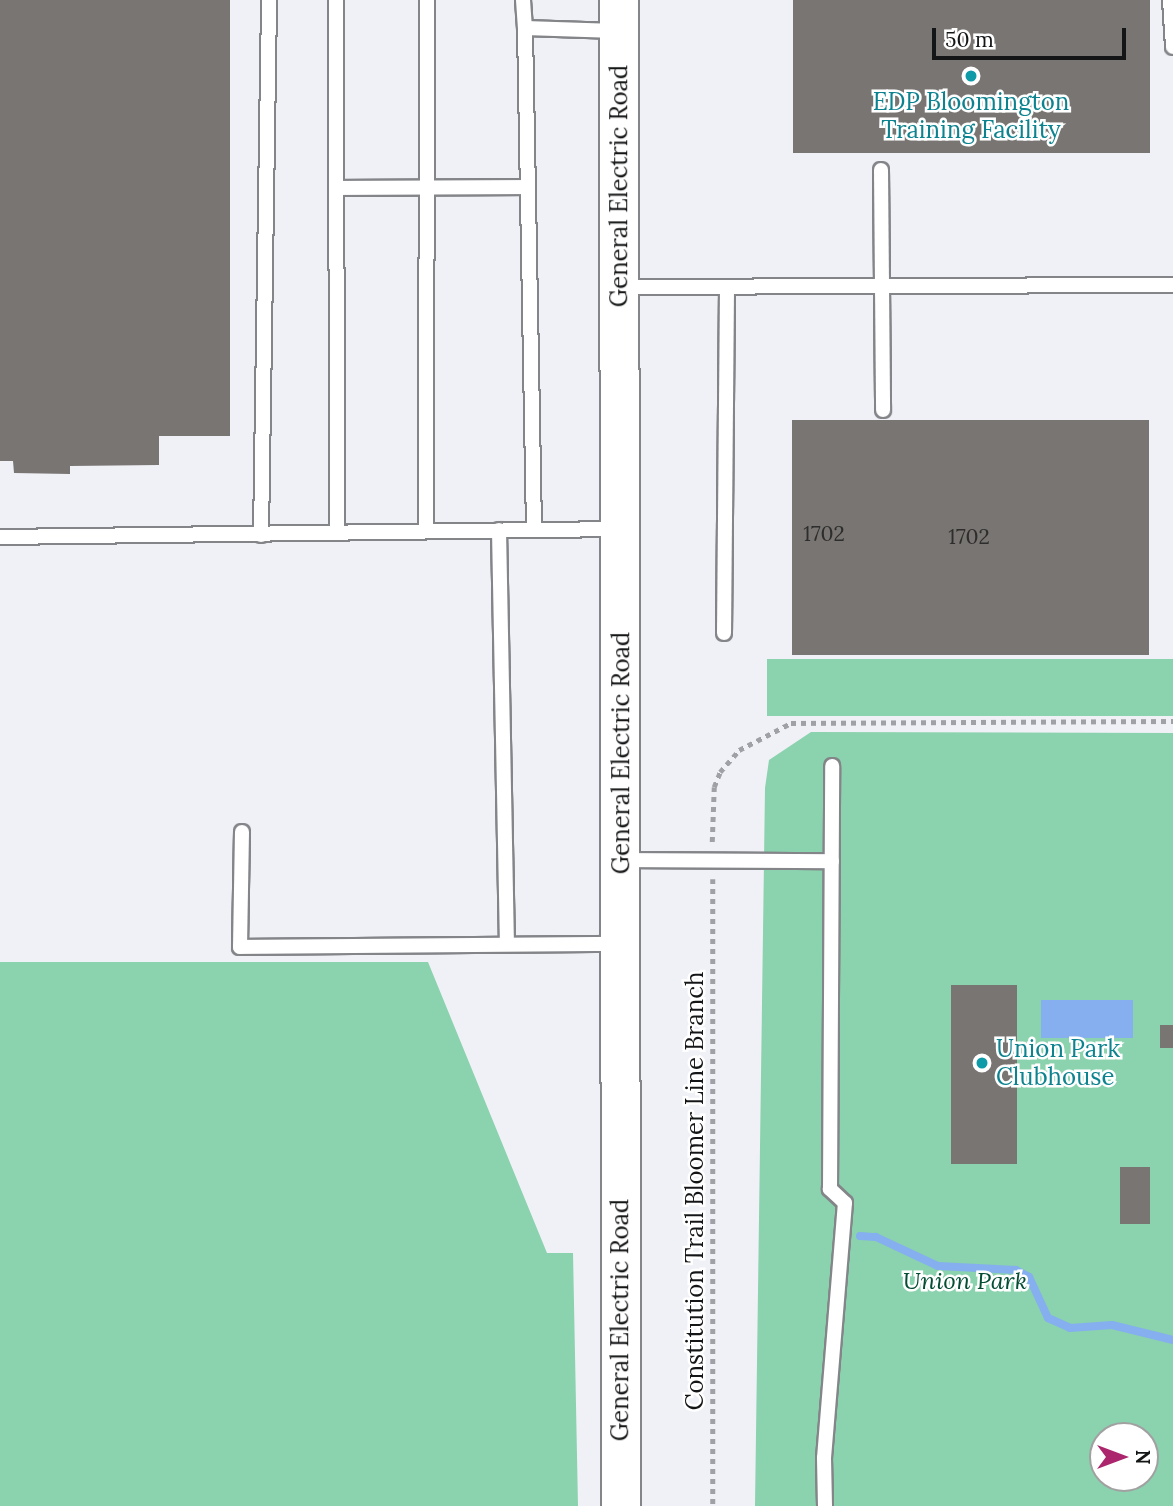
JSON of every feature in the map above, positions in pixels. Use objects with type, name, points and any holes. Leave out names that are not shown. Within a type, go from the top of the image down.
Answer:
[{"type":"main road","name":"General Electric Road","points":[[618,15],[621,1506]]},
{"type":"lane","points":[[261,536],[269,0]]},
{"type":"lane","points":[[336,0],[337,533]]},
{"type":"lane","points":[[426,0],[426,531]]},
{"type":"lane","points":[[523,0],[526,28],[534,530]]},
{"type":"lane","points":[[1170,0],[1173,47]]},
{"type":"lane","points":[[526,28],[618,15]]},
{"type":"lane","points":[[881,170],[883,410]]},
{"type":"lane","points":[[336,188],[528,187]]},
{"type":"lane","points":[[619,287],[1173,285]]},
{"type":"lane","points":[[724,633],[727,287]]},
{"type":"lane","points":[[0,537],[261,536],[621,528]]},
{"type":"lane","points":[[499,530],[507,944]]},
{"type":"lane","points":[[825,1506],[824,1458],[845,1203],[830,1189],[832,766]]},
{"type":"lane","points":[[242,832],[240,947],[620,944]]},
{"type":"lane","points":[[621,860],[832,861]]},
{"type":"path","points":[[712,850],[714,787],[720,772],[739,750],[791,723],[1173,721]]},
{"type":"path","name":"Constitution Trail Bloomer Line Branch","points":[[713,875],[713,1506]]},
{"type":"green space","points":[[767,659],[1173,659],[1173,716],[767,716]]},
{"type":"green space","name":"Union Park","points":[[811,732],[1173,733],[1173,1506],[755,1506],[765,788],[769,760]]},
{"type":"green space","points":[[0,962],[428,962],[547,1253],[573,1253],[578,1506],[0,1506]]},
{"type":"water","points":[[1041,1000],[1133,1000],[1133,1038],[1041,1038]]},
{"type":"building","points":[[0,0],[230,0],[230,436],[159,436],[159,465],[70,466],[70,474],[14,473],[13,461],[0,461]]},
{"type":"building","name":"EDP Bloomington Training Facility","points":[[793,0],[1150,0],[1150,153],[793,153]]},
{"type":"building","points":[[792,420],[1149,420],[1149,655],[792,655]]},
{"type":"building","name":"Union Park Clubhouse","points":[[951,985],[1017,985],[1017,1164],[951,1164]]},
{"type":"building","points":[[1160,1025],[1173,1025],[1173,1048],[1160,1048]]},
{"type":"building","points":[[1120,1167],[1150,1167],[1150,1224],[1120,1224]]},
{"type":"waterway","points":[[860,1236],[876,1237],[938,1266],[1016,1270],[1029,1277],[1048,1318],[1070,1328],[1112,1325],[1173,1340]]},
{"type":"place","name":"EDP Bloomington Training Facility","points":[[971,76]]},
{"type":"place","name":"Union Park Clubhouse","points":[[982,1063]]}]
